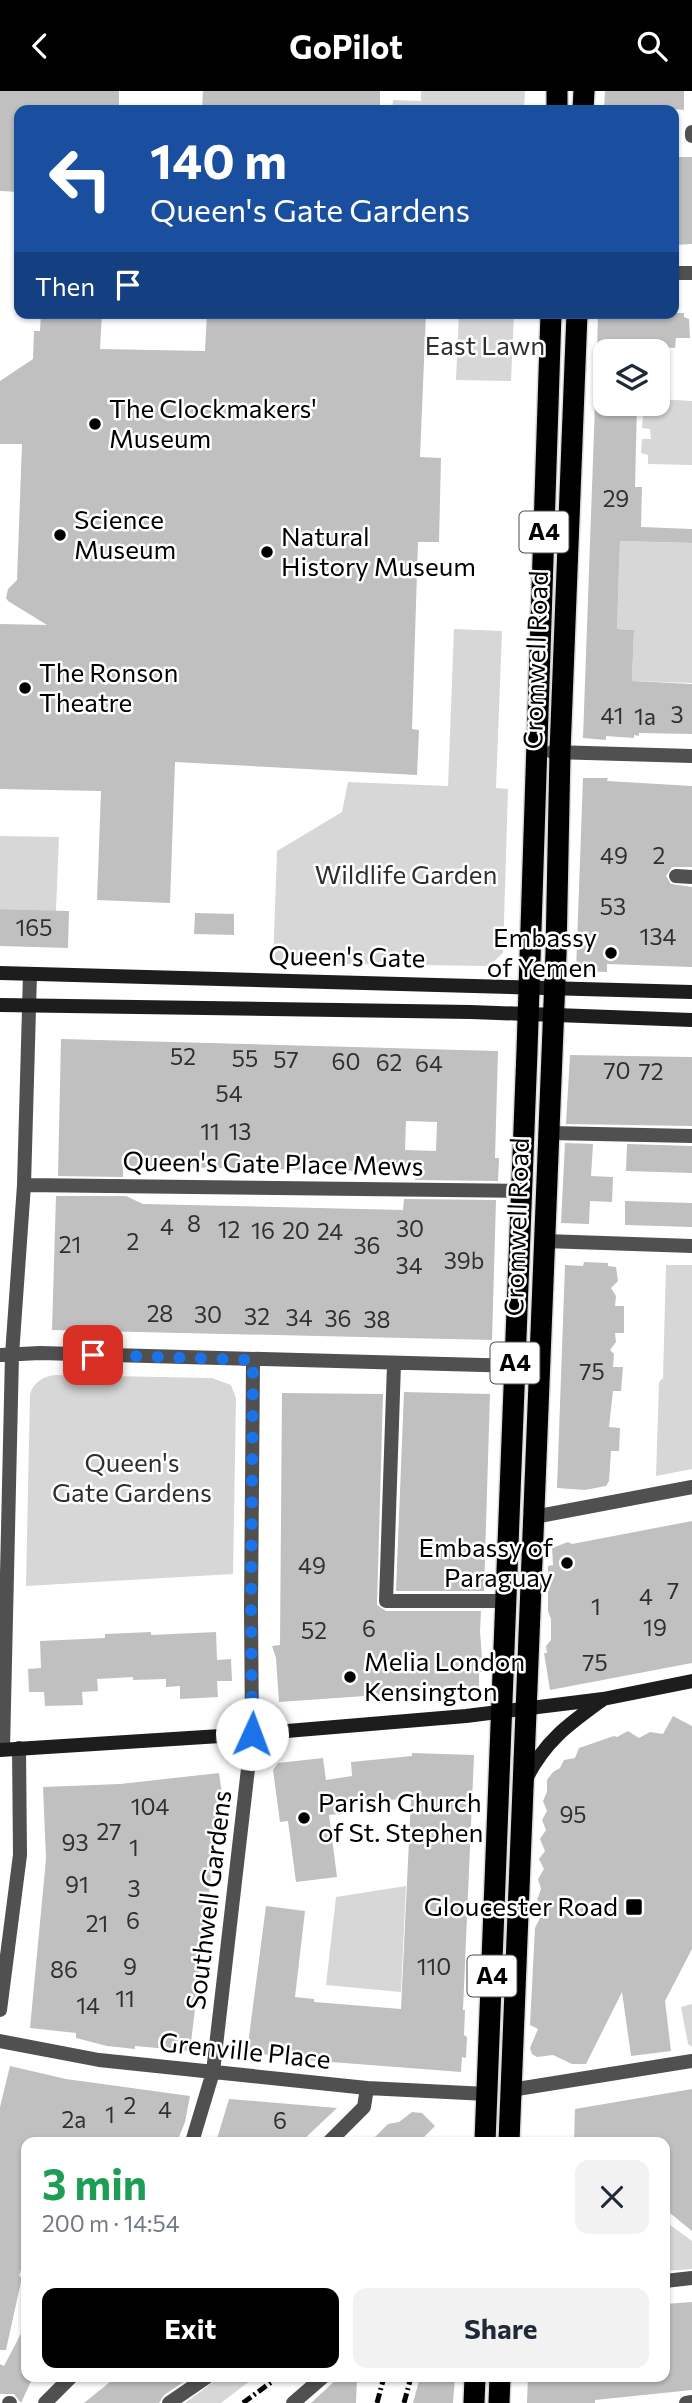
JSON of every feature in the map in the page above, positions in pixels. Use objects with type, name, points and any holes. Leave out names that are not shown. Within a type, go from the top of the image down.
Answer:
[{"type":"highway","name":"Cromwell Road","points":[[485,2137],[522,1191],[551,319]]},
{"type":"highway","name":"Cromwell Road","points":[[509,2137],[545,1241],[577,319]]},
{"type":"highway","points":[[474,2403],[475,2382]]},
{"type":"highway","points":[[499,2403],[500,2382]]},
{"type":"street","points":[[537,752],[692,756]]},
{"type":"street","points":[[676,876],[692,877]]},
{"type":"street","name":"Queen's Gate","points":[[0,973],[692,992]]},
{"type":"street","points":[[30,974],[24,1185],[6,1355],[2,1750],[252,1734],[502,1712],[603,1699],[692,1681]]},
{"type":"street","name":"Queen's Gate","points":[[0,1005],[528,1014],[692,1020]]},
{"type":"street","points":[[549,1133],[692,1136]]},
{"type":"street","name":"Queen's Gate Place Mews","points":[[24,1185],[522,1191]]},
{"type":"street","points":[[545,1241],[692,1246]]},
{"type":"street","points":[[6,1355],[40,1353],[515,1366]]},
{"type":"street","points":[[252,1734],[253,1360]]},
{"type":"street","points":[[394,1364],[386,1601],[506,1601]]},
{"type":"street","points":[[534,1517],[692,1487]]},
{"type":"street","points":[[524,1782],[547,1744],[566,1726],[603,1699]]},
{"type":"street","name":"Southwell Gardens","points":[[194,2137],[213,2072],[252,1734]]},
{"type":"street","points":[[0,2010],[20,1856],[19,1748]]},
{"type":"street","name":"Grenville Place","points":[[0,2041],[99,2060],[367,2088],[487,2094]]},
{"type":"street","points":[[511,2090],[692,2061]]},
{"type":"street","points":[[334,2137],[364,2107],[367,2088]]},
{"type":"street","points":[[670,2280],[692,2278]]},
{"type":"street","points":[[45,2403],[66,2382]]},
{"type":"street","points":[[169,2403],[200,2382]]},
{"type":"street","points":[[293,2403],[317,2382]]},
{"type":"street","points":[[686,2403],[692,2402]]},
{"type":"green space","points":[[421,91],[525,91],[524,105],[392,105],[393,100],[421,101]]},
{"type":"green space","name":"East Lawn","points":[[459,319],[514,319],[511,381],[456,380]]},
{"type":"green space","points":[[670,400],[692,401],[692,465],[648,464],[648,455],[641,453],[642,439],[651,439],[650,429],[642,428],[643,416],[670,416]]},
{"type":"green space","points":[[620,541],[692,543],[692,683],[632,681],[634,630],[617,629]]},
{"type":"green space","name":"Wildlife Garden","points":[[454,629],[502,631],[496,788],[508,789],[503,953],[489,966],[273,963],[277,851],[342,812],[348,782],[448,786]]},
{"type":"green space","points":[[0,836],[59,837],[56,911],[0,909]]},
{"type":"green space","points":[[666,1265],[692,1265],[692,1469],[656,1476],[659,1382],[663,1378]]},
{"type":"green space","name":"Queen's Gate Gardens","points":[[56,1375],[212,1378],[231,1385],[236,1398],[233,1574],[26,1586],[30,1394],[40,1380]]},
{"type":"green space","points":[[406,1886],[401,1992],[326,1985],[336,1897]]},
{"type":"green space","points":[[692,2004],[692,2047],[688,2044],[681,2007]]},
{"type":"green space","points":[[670,2225],[692,2241],[692,2269],[670,2271]]},
{"type":"green space","points":[[213,2382],[248,2382],[221,2403],[185,2403]]},
{"type":"building","points":[[0,91],[119,91],[119,105],[14,105],[14,192],[0,191]]},
{"type":"building","points":[[203,91],[380,91],[380,105],[202,105]]},
{"type":"building","points":[[605,91],[684,91],[684,110],[679,110],[679,105],[604,105]]},
{"type":"building","points":[[679,157],[692,157],[692,244],[679,245]]},
{"type":"building","points":[[679,313],[684,313],[684,317],[689,319],[690,338],[676,338],[675,348],[670,348],[670,339],[597,339],[598,319],[679,319]]},
{"type":"building","name":"Natural History Museum","points":[[41,319],[102,319],[100,349],[205,351],[207,319],[426,319],[420,457],[441,458],[439,542],[418,542],[412,729],[419,730],[417,775],[175,762],[170,903],[97,900],[101,791],[0,789],[0,624],[47,625],[6,598],[8,589],[17,580],[22,444],[0,444],[0,381],[33,359],[34,331],[40,331]]},
{"type":"building","points":[[595,416],[637,416],[635,487],[642,487],[641,527],[692,529],[692,543],[620,541],[617,629],[634,630],[632,681],[692,684],[692,734],[639,733],[639,736],[634,735],[634,738],[583,738]]},
{"type":"building","points":[[583,778],[692,786],[692,867],[672,867],[666,876],[671,884],[692,887],[692,967],[607,964],[607,972],[576,971]]},
{"type":"building","points":[[0,909],[69,911],[68,948],[0,946]]},
{"type":"building","points":[[195,913],[234,914],[234,935],[194,934]]},
{"type":"building","points":[[61,1039],[498,1051],[495,1158],[499,1158],[498,1181],[415,1180],[416,1172],[123,1166],[123,1177],[58,1176]],"holes":[[[406,1121],[437,1122],[436,1151],[405,1150]]]},
{"type":"building","points":[[570,1055],[692,1057],[692,1126],[566,1124]]},
{"type":"building","points":[[565,1143],[593,1144],[591,1176],[613,1177],[612,1202],[590,1201],[589,1224],[561,1223]]},
{"type":"building","points":[[627,1144],[692,1146],[692,1173],[626,1171]]},
{"type":"building","points":[[56,1196],[126,1196],[143,1204],[403,1210],[404,1199],[496,1200],[492,1340],[52,1330]]},
{"type":"building","points":[[625,1201],[692,1203],[692,1227],[625,1225]]},
{"type":"building","points":[[584,1262],[608,1263],[608,1266],[616,1267],[618,1281],[611,1288],[616,1296],[615,1306],[624,1306],[624,1333],[615,1333],[616,1342],[610,1350],[614,1354],[613,1367],[623,1367],[621,1391],[613,1391],[609,1427],[620,1428],[619,1451],[611,1451],[609,1481],[606,1486],[585,1490],[557,1488],[565,1265],[583,1266]]},
{"type":"building","points":[[404,1392],[490,1394],[484,1591],[396,1591]]},
{"type":"building","points":[[282,1393],[383,1394],[377,1605],[386,1611],[481,1611],[483,1672],[479,1672],[479,1688],[279,1702],[276,1658],[272,1646],[280,1645]]},
{"type":"building","points":[[692,1521],[692,1663],[550,1690],[544,1653],[547,1653],[546,1646],[551,1640],[548,1566],[553,1565],[552,1548],[568,1542],[572,1544]]},
{"type":"building","points":[[151,1632],[151,1635],[216,1632],[217,1660],[231,1659],[232,1681],[217,1681],[218,1697],[180,1699],[180,1686],[166,1687],[166,1679],[97,1679],[98,1691],[82,1692],[83,1705],[45,1706],[44,1692],[29,1692],[28,1669],[41,1668],[40,1641],[105,1638],[105,1634]]},
{"type":"building","points":[[673,1716],[692,1726],[692,1949],[665,2001],[671,2051],[631,2056],[622,1992],[586,2064],[572,2064],[553,2055],[537,2057],[532,2054],[530,2048],[538,2029],[530,2025],[535,1928],[546,1906],[537,1900],[541,1889],[538,1879],[544,1869],[539,1859],[545,1851],[540,1839],[546,1830],[542,1820],[547,1811],[543,1801],[547,1792],[547,1780],[560,1768],[564,1760],[575,1758],[579,1748],[628,1731],[639,1738],[650,1732],[663,1734]]},
{"type":"building","points":[[412,1753],[474,1755],[463,2010],[464,2035],[467,2037],[466,2058],[462,2057],[461,2072],[305,2060],[247,2052],[266,1906],[305,1911],[295,1997],[314,1999],[314,2002],[401,2009],[411,1798],[337,1805],[338,1814],[329,1815],[337,1877],[296,1882],[288,1821],[280,1822],[273,1770],[278,1763],[323,1758],[326,1780],[352,1776],[351,1762],[412,1756]]},
{"type":"building","points":[[219,1773],[224,1808],[219,1809],[220,1825],[217,1825],[218,1837],[215,1839],[209,1893],[201,1894],[201,1899],[208,1899],[190,2051],[107,2046],[76,2038],[76,2033],[30,2028],[46,1859],[43,1787],[120,1784]]},
{"type":"building","points":[[10,2066],[66,2079],[190,2096],[179,2137],[21,2137],[21,2282],[6,2350],[0,2350],[0,2107]]},
{"type":"building","points":[[692,2089],[692,2231],[670,2213],[670,2137],[574,2137],[575,2109]]},
{"type":"building","points":[[229,2099],[337,2108],[306,2137],[218,2137]]},
{"type":"building","points":[[412,2112],[422,2113],[435,2126],[424,2137],[375,2137],[388,2124],[399,2122]]},
{"type":"building","points":[[692,2302],[692,2390],[595,2400],[595,2403],[527,2403],[528,2382],[670,2382],[670,2304]]},
{"type":"building","points":[[21,2334],[21,2382],[31,2382],[21,2403],[14,2394],[0,2394],[0,2364],[4,2366]]},
{"type":"building","points":[[110,2382],[184,2382],[164,2395],[159,2403],[84,2403]]},
{"type":"building","points":[[334,2382],[357,2382],[356,2403],[311,2403]]},
{"type":"building","points":[[419,2382],[455,2382],[453,2403],[413,2403]]},
{"type":"railway","points":[[243,2403],[271,2382]]},
{"type":"railway","points":[[377,2403],[383,2382]]},
{"type":"railway","points":[[404,2403],[410,2382]]},
{"type":"place","name":"The Clockmakers' Museum","points":[[95,424]]},
{"type":"place","name":"Science Museum","points":[[60,535]]},
{"type":"place","name":"Natural History Museum","points":[[267,552]]},
{"type":"place","name":"The Ronson Theatre","points":[[25,688]]},
{"type":"place","name":"Embassy of Yemen","points":[[611,953]]},
{"type":"place","name":"Embassy of Paraguay","points":[[567,1563]]},
{"type":"place","name":"Melia London Kensington","points":[[350,1677]]},
{"type":"place","name":"Parish Church of St. Stephen","points":[[304,1818]]},
{"type":"place","name":"Gloucester Road","points":[[634,1907]]},
{"type":"route","points":[[93,1355],[253,1360],[252,1734]]}]
